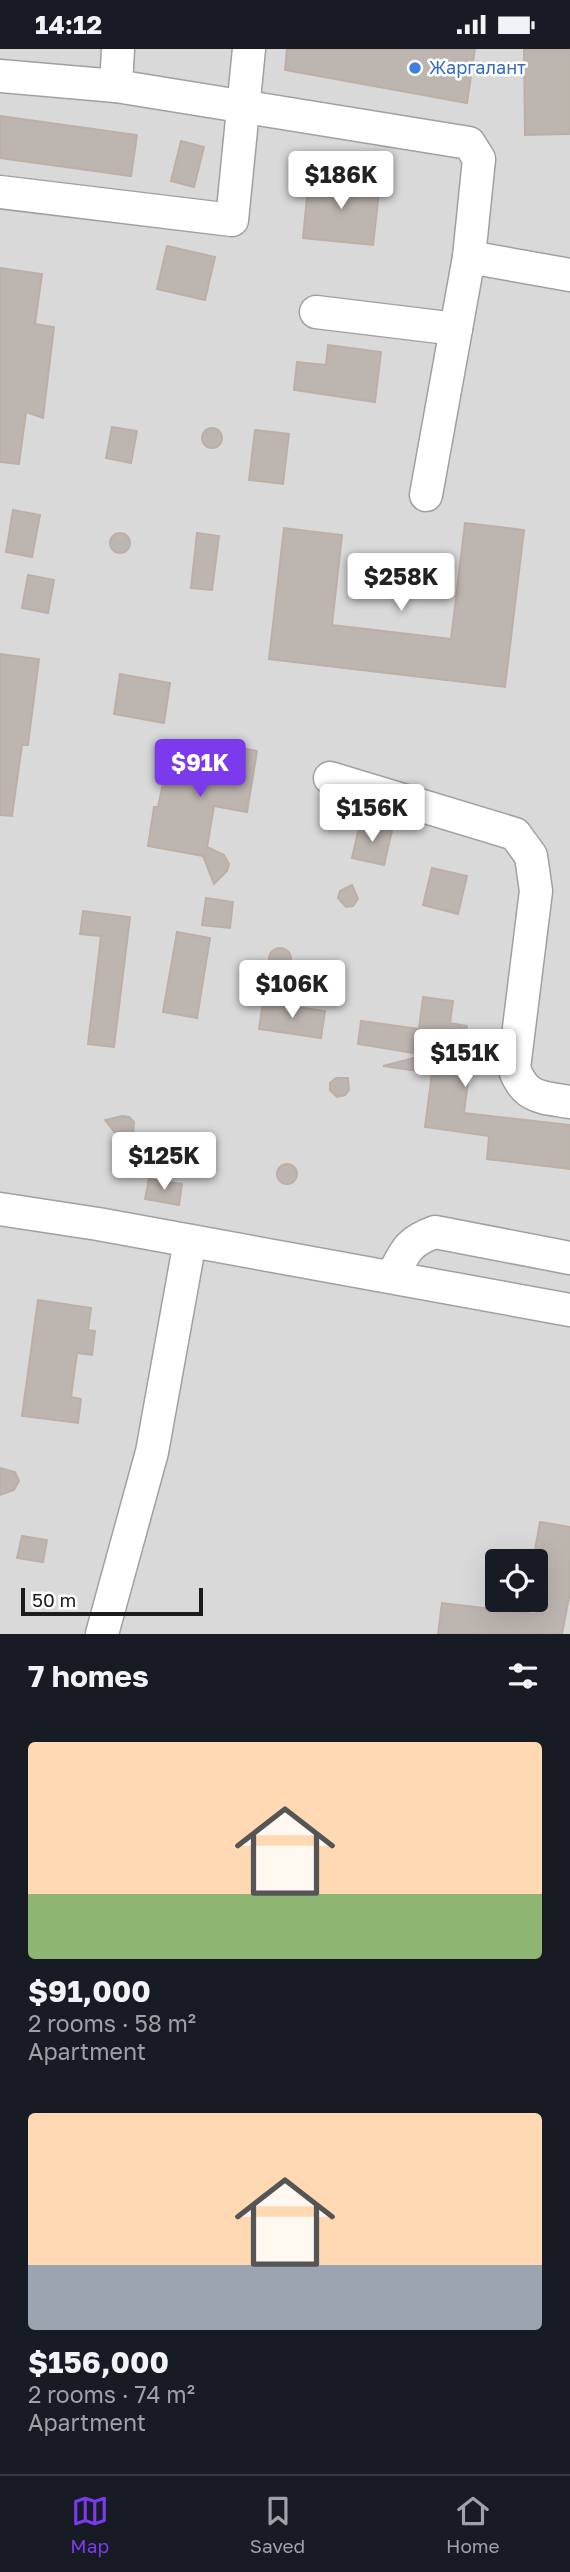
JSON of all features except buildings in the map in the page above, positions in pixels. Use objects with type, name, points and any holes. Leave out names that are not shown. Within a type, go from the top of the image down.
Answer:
[{"type":"street","points":[[116,86],[118,49]]},
{"type":"street","points":[[0,192],[232,220],[249,49]]},
{"type":"street","points":[[0,76],[116,86],[469,143],[479,159],[469,257],[426,495]]},
{"type":"street","points":[[469,257],[570,275]]},
{"type":"street","points":[[316,312],[456,330]]},
{"type":"street","points":[[330,778],[515,834],[531,856],[536,891],[514,1068],[520,1084],[532,1095],[570,1102]]},
{"type":"street","points":[[0,1209],[570,1310]]},
{"type":"street","points":[[392,1277],[406,1248],[417,1239],[435,1232],[570,1258]]},
{"type":"street","points":[[102,1634],[152,1452],[190,1241]]},
{"type":"shaded area","points":[[0,49],[570,49],[570,1634],[0,1634]]},
{"type":"place","name":"Жаргалант","points":[[415,68]]}]
